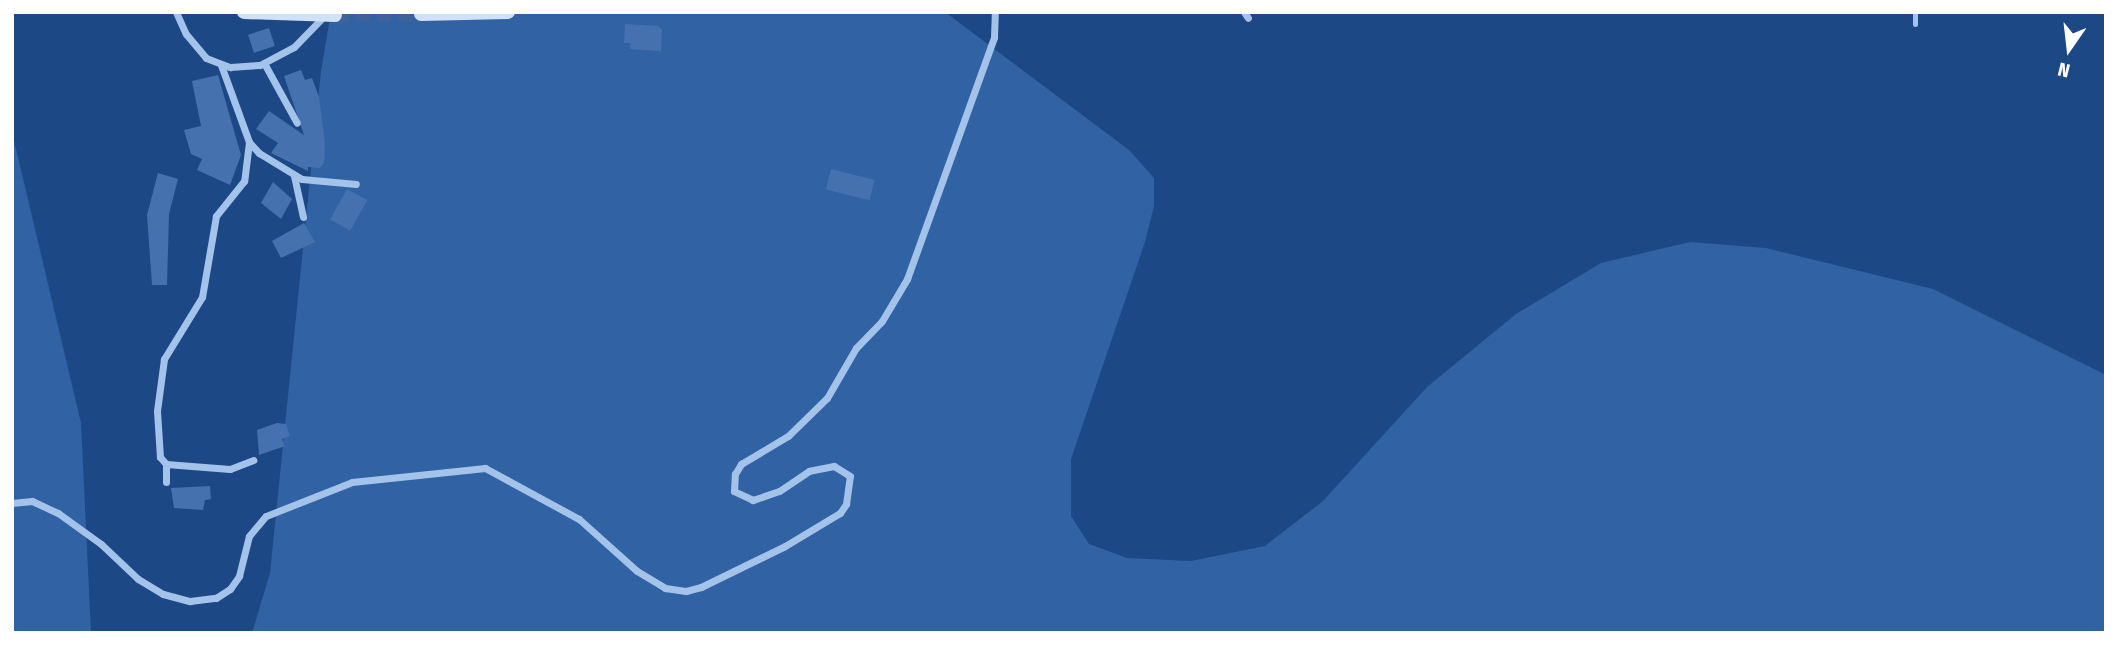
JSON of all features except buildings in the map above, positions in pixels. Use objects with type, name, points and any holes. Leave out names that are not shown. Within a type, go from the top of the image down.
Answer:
[{"type":"street","points":[[166,482],[166,464],[158,445],[160,370],[169,348],[202,297],[216,216],[244,181],[249,142],[221,65],[198,49],[176,12]]},
{"type":"street","points":[[244,12],[330,15]]},
{"type":"street","points":[[421,14],[508,12]]},
{"type":"street","points":[[12,503],[32,501],[65,516],[138,579],[163,594],[190,601],[216,598],[230,589],[239,576],[249,536],[266,516],[352,482],[485,468],[579,520],[637,571],[666,588],[687,591],[701,587],[785,545],[840,513],[846,504],[850,475],[834,466],[809,471],[779,491],[752,500],[734,491],[735,474],[741,464],[788,436],[827,398],[907,279],[993,37],[995,12]]},
{"type":"street","points":[[221,65],[264,63],[294,47],[330,15]]},
{"type":"street","points":[[264,63],[297,123]]},
{"type":"street","points":[[249,142],[294,176],[356,184]]},
{"type":"street","points":[[294,176],[303,217]]},
{"type":"street","points":[[166,464],[230,469],[253,460]]},
{"type":"lane","points":[[1914,12],[1915,24]]},
{"type":"shaded area","points":[[331,12],[945,12],[1129,150],[1154,178],[1154,206],[1145,242],[1071,459],[1071,516],[1089,544],[1127,558],[1191,561],[1265,546],[1323,501],[1427,387],[1516,314],[1601,263],[1690,242],[1766,248],[1933,289],[2106,375],[2106,633],[252,633],[270,573],[321,71]]},
{"type":"shaded area","points":[[12,132],[81,423],[91,633],[12,633]]},
{"type":"tunnel","points":[[335,15],[421,14]]}]
